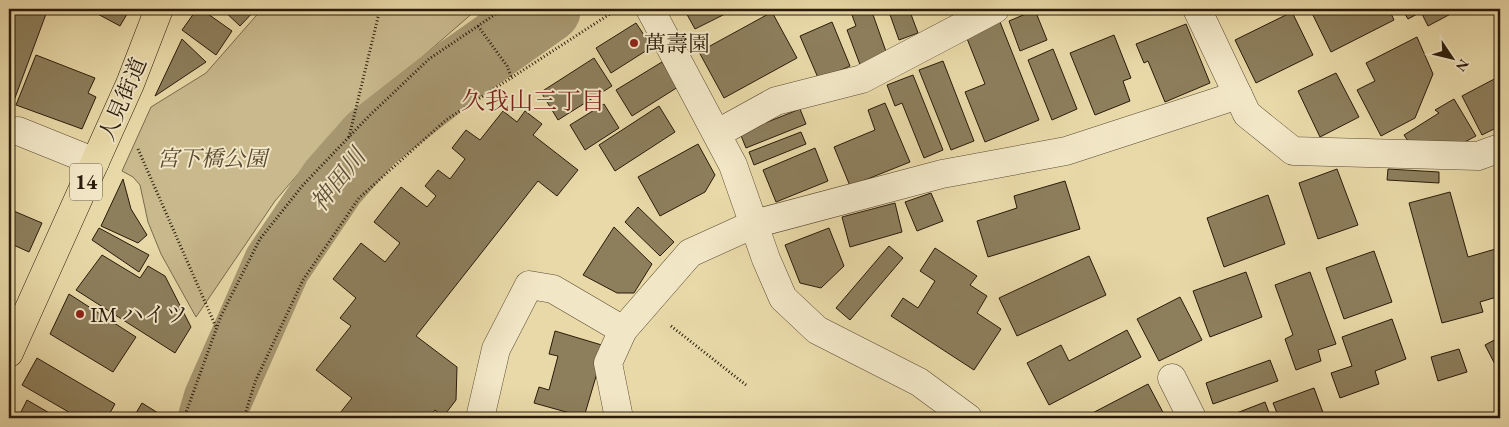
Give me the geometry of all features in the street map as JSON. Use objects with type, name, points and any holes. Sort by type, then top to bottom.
[{"type":"main road","name":"人見街道","points":[[9,353],[120,107],[159,9]]},
{"type":"street","points":[[650,9],[718,133],[733,166],[783,298],[818,330],[919,382],[968,418]]},
{"type":"street","points":[[718,133],[776,101],[862,79],[995,9]]},
{"type":"street","points":[[1197,9],[1247,114],[1293,151],[1478,156],[1500,148]]},
{"type":"street","points":[[619,418],[608,363],[622,330],[690,253],[754,224],[942,174],[1066,150],[1238,95]]},
{"type":"street","points":[[18,131],[95,162]]},
{"type":"street","points":[[480,418],[496,349],[529,285],[553,289],[622,330]]},
{"type":"street","points":[[1172,378],[1192,418]]},
{"type":"path","points":[[348,138],[380,9]]},
{"type":"path","points":[[184,418],[217,327],[260,239],[303,185],[429,59],[503,9]]},
{"type":"path","points":[[244,418],[256,382],[304,280],[359,198],[446,120],[618,9]]},
{"type":"path","points":[[478,26],[507,66],[512,79]]},
{"type":"path","points":[[120,107],[217,327]]},
{"type":"path","points":[[645,306],[746,385]]},
{"type":"green space","name":"宮下橋公園","points":[[262,9],[474,9],[475,11],[329,138],[275,201],[196,317],[161,254],[148,222],[140,185],[133,177],[122,171],[151,107],[206,73]]},
{"type":"building","points":[[9,9],[43,9],[46,14],[9,114]]},
{"type":"building","points":[[106,9],[130,9],[120,26],[94,12]]},
{"type":"building","points":[[197,9],[201,9],[232,31],[216,55],[182,30]]},
{"type":"building","points":[[222,9],[256,9],[240,26]]},
{"type":"building","points":[[684,9],[722,9],[725,14],[695,29]]},
{"type":"building","points":[[790,9],[806,9],[792,14]]},
{"type":"building","points":[[871,9],[889,60],[862,70],[847,30],[856,26],[852,15]]},
{"type":"building","points":[[888,9],[909,9],[918,33],[899,40]]},
{"type":"building","points":[[1310,9],[1338,9],[1340,11],[1345,9],[1389,9],[1394,20],[1331,52]]},
{"type":"building","points":[[1402,9],[1460,9],[1428,26],[1421,12],[1408,19]]},
{"type":"building","points":[[1035,10],[1047,40],[1020,51],[1009,21]]},
{"type":"building","points":[[772,12],[797,58],[724,98],[699,52]]},
{"type":"building","points":[[1292,12],[1313,55],[1256,83],[1235,40]]},
{"type":"building","points":[[832,22],[850,66],[819,80],[800,36]]},
{"type":"building","points":[[1000,22],[1039,120],[985,142],[965,92],[985,84],[966,36]]},
{"type":"building","points":[[636,23],[652,47],[611,73],[596,48]]},
{"type":"building","points":[[1186,24],[1210,83],[1165,102],[1148,61],[1144,63],[1136,44]]},
{"type":"building","points":[[1114,35],[1131,78],[1123,81],[1130,101],[1095,115],[1070,53]]},
{"type":"building","points":[[1417,37],[1433,74],[1415,118],[1381,136],[1357,90],[1375,81],[1366,63]]},
{"type":"building","points":[[182,39],[206,62],[155,96]]},
{"type":"building","points":[[1053,49],[1077,109],[1052,120],[1028,60]]},
{"type":"building","points":[[36,55],[95,78],[88,93],[96,97],[82,129],[16,105]]},
{"type":"building","points":[[594,58],[612,86],[558,120],[541,92]]},
{"type":"building","points":[[943,61],[974,141],[951,150],[919,70]]},
{"type":"building","points":[[662,62],[678,87],[632,116],[616,90]]},
{"type":"building","points":[[1336,73],[1359,117],[1320,137],[1298,91]]},
{"type":"building","points":[[913,75],[943,150],[924,158],[902,103],[895,106],[887,85]]},
{"type":"building","points":[[1500,76],[1500,126],[1482,135],[1462,96]]},
{"type":"building","points":[[1454,99],[1476,136],[1459,145],[1412,147],[1404,135],[1439,113],[1435,110]]},
{"type":"building","points":[[885,103],[910,162],[850,186],[834,147],[875,130],[868,110]]},
{"type":"building","points":[[604,104],[619,128],[585,150],[570,125]]},
{"type":"building","points":[[659,106],[675,132],[615,171],[599,145]]},
{"type":"building","points":[[800,109],[806,124],[746,148],[740,133]]},
{"type":"building","points":[[503,111],[517,122],[525,111],[542,124],[533,135],[578,170],[557,196],[538,181],[416,336],[457,367],[456,400],[443,417],[435,410],[428,418],[336,418],[352,398],[316,370],[351,326],[340,318],[356,298],[333,279],[361,243],[385,262],[400,243],[374,222],[401,187],[427,207],[436,196],[425,186],[438,170],[450,179],[465,159],[452,148],[466,130],[480,140]]},
{"type":"building","points":[[801,132],[806,144],[754,165],[749,152]]},
{"type":"building","points":[[698,144],[715,175],[705,192],[660,216],[638,177]]},
{"type":"building","points":[[815,148],[828,181],[776,202],[763,170]]},
{"type":"building","points":[[1337,169],[1358,225],[1318,239],[1299,183]]},
{"type":"building","points":[[1388,169],[1439,172],[1439,183],[1387,180]]},
{"type":"building","points":[[123,179],[131,209],[147,235],[138,243],[101,226]]},
{"type":"building","points":[[1065,181],[1080,229],[988,257],[977,221],[1017,208],[1014,196]]},
{"type":"building","points":[[1450,192],[1468,257],[1499,248],[1500,296],[1480,302],[1483,312],[1442,323],[1409,203]]},
{"type":"building","points":[[931,193],[943,221],[917,231],[905,202]]},
{"type":"building","points":[[1268,195],[1285,244],[1224,267],[1207,218]]},
{"type":"building","points":[[895,203],[902,232],[850,247],[842,217]]},
{"type":"building","points":[[638,207],[674,242],[660,256],[625,222]]},
{"type":"building","points":[[9,209],[42,223],[29,252],[9,243]]},
{"type":"building","points":[[614,227],[652,264],[634,293],[617,293],[583,275]]},
{"type":"building","points":[[99,228],[149,255],[139,272],[92,240]]},
{"type":"building","points":[[829,228],[844,266],[821,288],[800,283],[785,245]]},
{"type":"building","points":[[889,246],[903,258],[850,320],[836,308]]},
{"type":"building","points":[[935,248],[977,276],[970,285],[987,296],[977,313],[1001,329],[974,370],[891,316],[903,298],[918,308],[935,281],[920,271]]},
{"type":"building","points":[[1374,251],[1392,302],[1344,319],[1326,268]]},
{"type":"building","points":[[102,255],[140,278],[148,266],[165,276],[191,327],[175,353],[76,290]]},
{"type":"building","points":[[1089,256],[1106,295],[1017,336],[999,298]]},
{"type":"building","points":[[1246,272],[1262,317],[1210,337],[1193,291]]},
{"type":"building","points":[[1310,272],[1336,344],[1318,350],[1321,361],[1296,370],[1285,339],[1293,335],[1275,285]]},
{"type":"building","name":"IM ハイツ","points":[[69,294],[136,337],[113,372],[50,334]]},
{"type":"building","points":[[1180,297],[1202,340],[1159,361],[1137,319]]},
{"type":"building","points":[[1392,319],[1406,359],[1375,371],[1379,384],[1340,398],[1331,373],[1352,366],[1342,337]]},
{"type":"building","points":[[1127,330],[1141,357],[1049,405],[1027,363],[1061,345],[1069,361]]},
{"type":"building","points":[[555,331],[605,346],[584,417],[534,403],[539,387],[549,390],[558,356],[549,354]]},
{"type":"building","points":[[1500,337],[1500,374],[1485,345]]},
{"type":"building","points":[[1459,349],[1467,372],[1438,381],[1431,357]]},
{"type":"building","points":[[37,358],[115,404],[107,418],[79,418],[22,385]]},
{"type":"building","points":[[1270,360],[1278,381],[1213,404],[1206,383]]},
{"type":"building","points":[[1148,384],[1166,418],[1083,418]]},
{"type":"building","points":[[1314,388],[1325,418],[1279,418],[1273,403]]},
{"type":"building","points":[[27,400],[58,418],[18,418]]},
{"type":"building","points":[[1265,402],[1271,418],[1235,418],[1234,414]]},
{"type":"building","points":[[142,403],[166,418],[133,418]]},
{"type":"waterway","name":"神田川","points":[[212,418],[217,401],[277,265],[333,182],[371,139],[457,72],[547,9]]},
{"type":"place","name":"萬壽園","points":[[634,43]]},
{"type":"place","name":"IM ハイツ","points":[[80,314]]},
{"type":"district","name":"久我山三丁目","points":[[533,101]]}]
